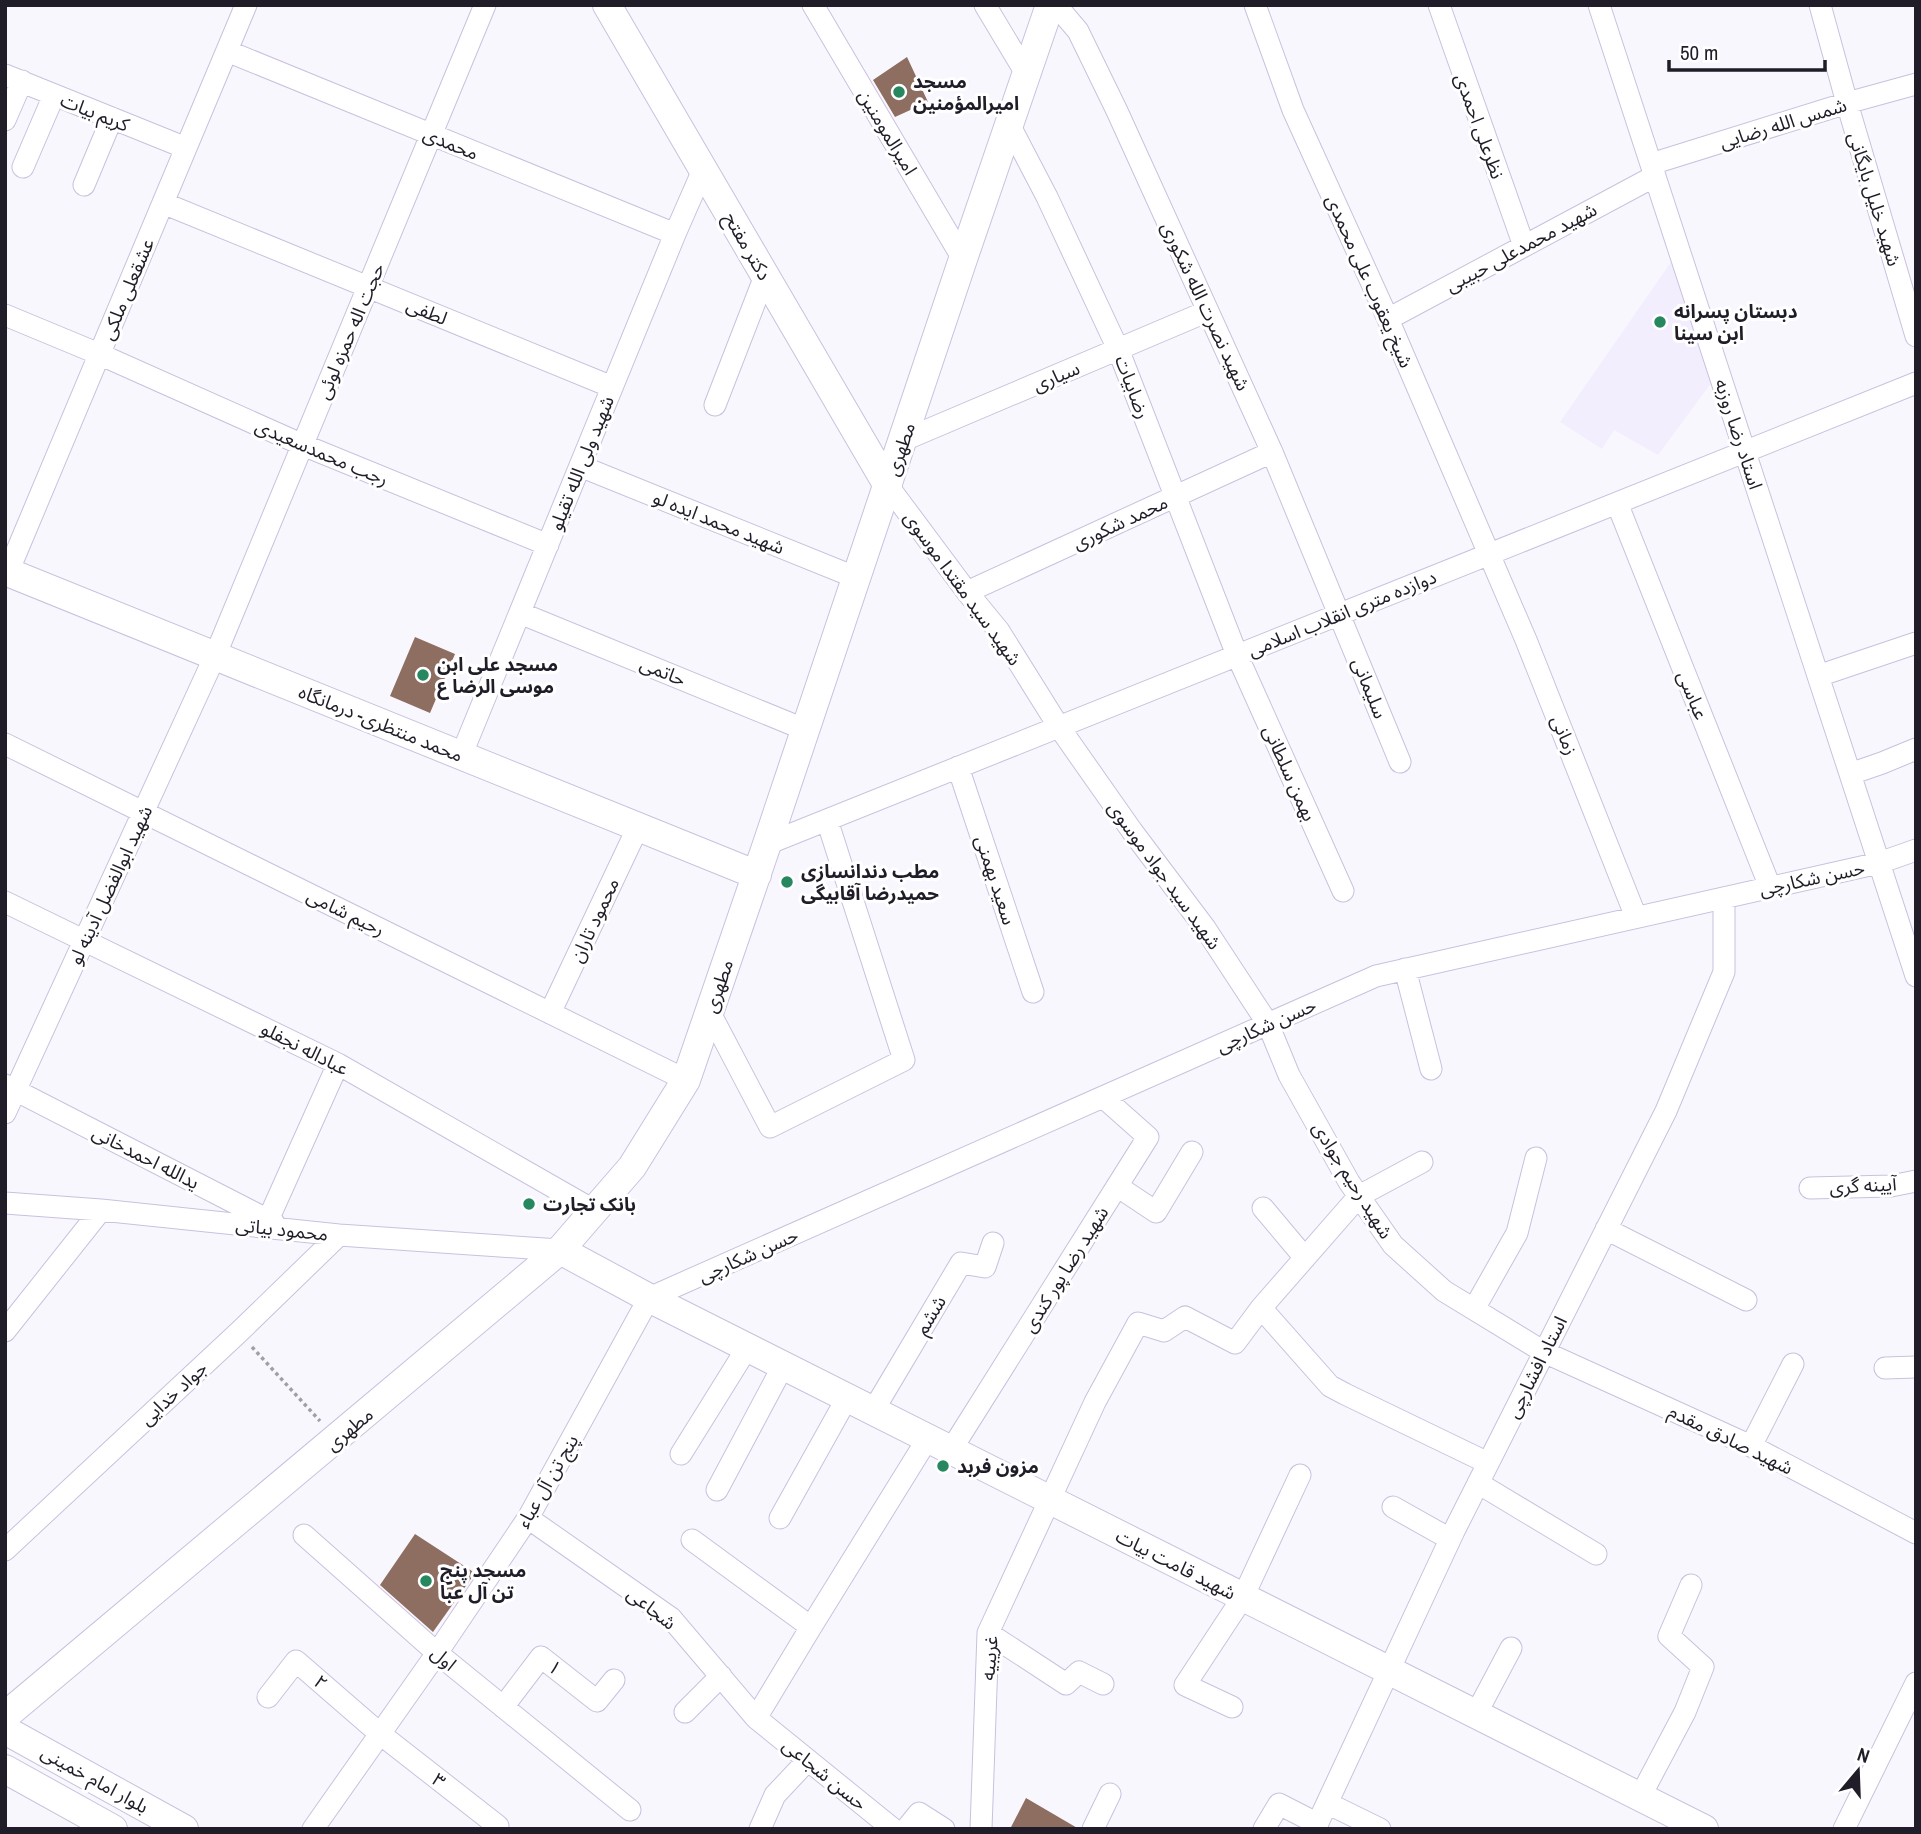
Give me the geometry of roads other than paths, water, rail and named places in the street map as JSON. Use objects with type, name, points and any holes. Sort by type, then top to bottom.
[{"type":"main road","name":"دکتر مفتح","points":[[607,5],[888,486]]},
{"type":"main road","name":"مطهری","points":[[5,1716],[560,1250],[632,1167],[686,1080],[1050,5]]},
{"type":"main road","name":"محمد منتظری- درمانگاه","points":[[6,571],[757,875]]},
{"type":"main road","name":"شهید قامت بیات","points":[[560,1250],[747,1348],[1704,1829]]},
{"type":"main road","name":"بلوار امام خمینی","points":[[5,1730],[184,1829]]},
{"type":"main road","name":"بلوار امام خمینی","points":[[5,1769],[113,1829]]},
{"type":"street","name":"عشقعلی ملکی","points":[[6,571],[246,5]]},
{"type":"street","name":"حجت اله حمزه لوئی","points":[[215,656],[485,5]]},
{"type":"street","name":"امیرالمومنین","points":[[813,5],[963,259]]},
{"type":"street","points":[[985,5],[1027,75]]},
{"type":"street","name":"شهید نصرت الله شکوری","points":[[1056,5],[1077,31],[1117,111],[1272,452],[1340,614]]},
{"type":"street","name":"شیخ یعقوب علی محمدی","points":[[1255,5],[1293,110],[1388,319],[1489,554]]},
{"type":"street","name":"نظرعلی احمدی","points":[[1438,5],[1524,246]]},
{"type":"street","name":"استاد رضا روزبه","points":[[1599,5],[1916,976]]},
{"type":"street","name":"شهید خلیل بایگانی","points":[[1826,7],[1847,103],[1916,336]]},
{"type":"street","name":"محمدی","points":[[226,51],[675,234]]},
{"type":"street","points":[[5,120],[13,78]]},
{"type":"street","name":"کریم بیات","points":[[13,78],[186,148]]},
{"type":"street","name":"شمس الله رضایی","points":[[1653,170],[1847,103],[1916,84]]},
{"type":"street","points":[[23,167],[54,94]]},
{"type":"street","points":[[84,185],[112,118]]},
{"type":"street","name":"رضابیات","points":[[1010,126],[1047,197],[1118,349],[1237,655]]},
{"type":"street","name":"شهید ولی الله تقیلو","points":[[461,756],[703,170]]},
{"type":"street","name":"شهید محمدعلی حبیبی","points":[[1388,319],[1524,246],[1653,170]]},
{"type":"street","name":"لطفی","points":[[163,203],[612,387]]},
{"type":"street","points":[[715,405],[765,276]]},
{"type":"street","name":"سیاری","points":[[904,440],[1208,312]]},
{"type":"street","name":"رجب محمدسعیدی","points":[[5,314],[303,445],[548,545]]},
{"type":"street","name":"دوازده متری انقلاب اسلامی","points":[[767,844],[1916,383]]},
{"type":"street","name":"محمد شکوری","points":[[967,593],[1272,452]]},
{"type":"street","name":"شهید محمد ایده لو","points":[[580,466],[857,578]]},
{"type":"street","name":"شهید سید مقتدا موسوی","points":[[888,486],[967,593],[999,631],[1059,727]]},
{"type":"street","name":"عباسی","points":[[1616,503],[1770,887]]},
{"type":"street","name":"زمانی","points":[[1489,554],[1578,768],[1636,917]]},
{"type":"street","name":"حاتمی","points":[[520,613],[806,730]]},
{"type":"street","name":"سلیمانی","points":[[1340,614],[1400,762]]},
{"type":"street","points":[[1818,676],[1916,643]]},
{"type":"street","name":"بهمن سلطانی","points":[[1237,655],[1343,891]]},
{"type":"street","name":"شهید ابوالفضل آدینه لو","points":[[5,1113],[11,1088],[85,940],[215,656]]},
{"type":"street","name":"شهید سید جواد موسوی","points":[[1059,727],[1205,928],[1268,1024]]},
{"type":"street","name":"رحیم شامی","points":[[5,744],[686,1080]]},
{"type":"street","points":[[1850,774],[1916,749]]},
{"type":"street","name":"سعید بهمنی","points":[[958,767],[1033,992]]},
{"type":"street","points":[[709,1011],[770,1127],[904,1060],[827,820]]},
{"type":"street","name":"محمود تاران","points":[[550,1013],[638,827]]},
{"type":"street","name":"حسن شکارچی","points":[[649,1298],[1376,976],[1879,863],[1916,850]]},
{"type":"street","name":"استاد افشارچی","points":[[1316,1826],[1450,1539],[1666,1111],[1724,971],[1724,898]]},
{"type":"street","name":"عباداله نجفلو","points":[[5,902],[338,1064],[595,1211]]},
{"type":"street","points":[[1405,969],[1431,1069]]},
{"type":"street","name":"شهید رحیم جوادی","points":[[1268,1024],[1289,1075],[1349,1182],[1393,1245],[1444,1291],[1544,1352]]},
{"type":"street","points":[[277,1225],[338,1064]]},
{"type":"street","name":"یدالله احمدخانی","points":[[11,1088],[277,1225]]},
{"type":"street","name":"شهید رضا پور کندی","points":[[757,1718],[811,1627],[1148,1138],[1104,1098]]},
{"type":"street","points":[[1117,1186],[1156,1212],[1192,1152]]},
{"type":"street","points":[[1474,1309],[1517,1233],[1536,1158]]},
{"type":"street","points":[[1422,1162],[1359,1196],[1261,1308],[1330,1386],[1488,1463]]},
{"type":"street","name":"آیینه گری","points":[[1810,1188],[1891,1186],[1916,1181]]},
{"type":"street","name":"محمود بیاتی","points":[[5,1203],[277,1225],[339,1235],[560,1250]]},
{"type":"street","points":[[1263,1208],[1305,1258]]},
{"type":"street","points":[[5,1331],[102,1210]]},
{"type":"street","points":[[1606,1229],[1746,1300]]},
{"type":"street","name":"جواد خدایی","points":[[5,1550],[339,1235]]},
{"type":"street","name":"ششم","points":[[873,1411],[961,1263],[985,1267],[993,1243]]},
{"type":"street","name":"پنج تن آل عباء","points":[[313,1829],[528,1518],[649,1298]]},
{"type":"street","name":"غریبیه","points":[[981,1829],[988,1633],[1095,1402],[1138,1323],[1164,1331],[1185,1317],[1234,1343],[1261,1308]]},
{"type":"street","points":[[681,1454],[747,1348]]},
{"type":"street","name":"شهید صادق مقدم","points":[[1544,1352],[1751,1446],[1916,1533]]},
{"type":"street","points":[[1751,1446],[1793,1364]]},
{"type":"street","points":[[717,1490],[783,1366]]},
{"type":"street","points":[[1885,1368],[1916,1367]]},
{"type":"street","points":[[780,1518],[847,1398]]},
{"type":"street","points":[[1232,1707],[1185,1685],[1243,1597],[1300,1475]]},
{"type":"street","points":[[1478,1483],[1596,1554]]},
{"type":"street","points":[[1393,1507],[1450,1539]]},
{"type":"street","name":"شجاعی","points":[[528,1518],[671,1618],[757,1718]]},
{"type":"street","name":"اول","points":[[304,1535],[437,1653],[630,1810]]},
{"type":"street","points":[[692,1540],[811,1627]]},
{"type":"street","points":[[1640,1797],[1685,1712],[1703,1667],[1669,1636],[1691,1585]]},
{"type":"street","points":[[988,1633],[1066,1684],[1079,1672],[1104,1684]]},
{"type":"street","points":[[1476,1714],[1511,1648]]},
{"type":"street","name":"۱","points":[[503,1707],[541,1657],[597,1701],[614,1680]]},
{"type":"street","name":"۲","points":[[268,1697],[296,1661],[379,1733]]},
{"type":"street","points":[[685,1712],[721,1676]]},
{"type":"street","points":[[1844,1829],[1916,1683]]},
{"type":"street","name":"حسن شجاعی","points":[[757,1718],[893,1829]]},
{"type":"street","name":"۳","points":[[379,1733],[498,1826]]},
{"type":"street","points":[[760,1829],[775,1795],[808,1760]]},
{"type":"street","points":[[1093,1829],[1110,1794]]},
{"type":"street","points":[[1327,1803],[1380,1829]]},
{"type":"street","points":[[1264,1829],[1279,1804],[1316,1826]]},
{"type":"street","points":[[906,1829],[919,1813],[944,1829]]},
{"type":"place","name":"مسجد امیرالمؤمنین","points":[[899,92]]},
{"type":"place","name":"دبستان پسرانه ابن سینا","points":[[1660,322]]},
{"type":"place","name":"مسجد علی ابن موسی الرضا ع","points":[[423,675]]},
{"type":"place","name":"مطب دندانسازی حمیدرضا آقابیگی","points":[[787,882]]},
{"type":"place","name":"بانک تجارت","points":[[529,1204]]},
{"type":"place","name":"مزون فربد","points":[[943,1466]]},
{"type":"place","name":"مسجد پنج تن آل عبا","points":[[426,1581]]}]
